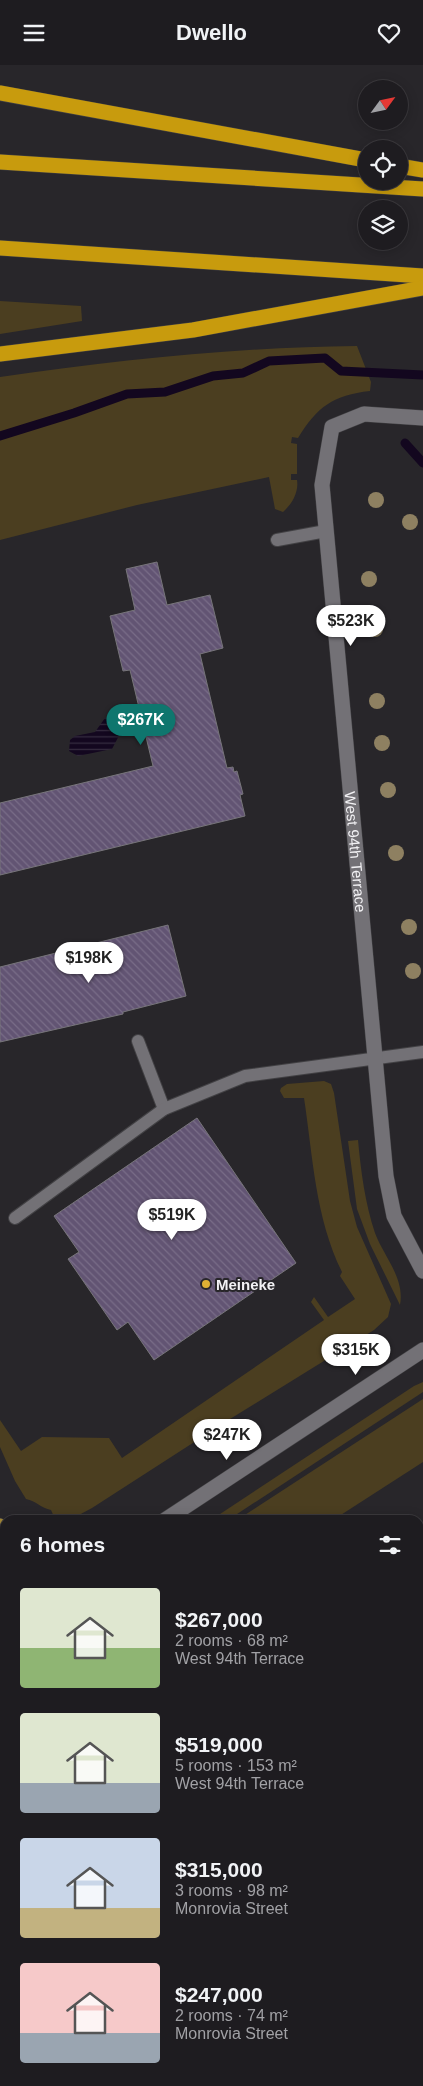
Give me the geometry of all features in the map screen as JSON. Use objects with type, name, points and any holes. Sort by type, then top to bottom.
[{"type":"highway","points":[[0,93],[358,159]]},
{"type":"highway","points":[[0,162],[423,189]]},
{"type":"highway","points":[[408,168],[423,170]]},
{"type":"highway","points":[[0,248],[423,277]]},
{"type":"highway","points":[[0,354],[193,330],[423,288]]},
{"type":"street","name":"West 94th Terrace","points":[[423,418],[364,414],[332,427],[322,485],[386,1176],[394,1216],[423,1271]]},
{"type":"street","points":[[173,1515],[423,1350]]},
{"type":"lane","points":[[278,540],[326,531]]},
{"type":"lane","points":[[138,1041],[164,1109]]},
{"type":"lane","points":[[15,1218],[164,1109],[245,1076],[423,1052]]},
{"type":"shaded area","points":[[0,301],[81,306],[82,321],[0,334]]},
{"type":"shaded area","points":[[357,346],[371,382],[370,391],[336,399],[327,404],[312,418],[298,438],[292,437],[291,443],[297,444],[297,474],[291,474],[291,480],[297,480],[297,489],[292,502],[283,512],[275,509],[269,477],[137,505],[0,540],[0,377],[178,355]]},
{"type":"shaded area","points":[[105,718],[123,728],[112,749],[78,756],[69,751],[70,740],[75,736],[95,732]]},
{"type":"shaded area","points":[[324,1081],[331,1084],[334,1093],[350,1201],[357,1227],[391,1304],[388,1317],[374,1330],[230,1419],[92,1508],[79,1515],[53,1515],[51,1510],[26,1499],[15,1481],[0,1447],[0,1420],[21,1451],[42,1437],[109,1438],[122,1458],[324,1320],[311,1302],[314,1297],[328,1317],[355,1299],[340,1276],[342,1272],[333,1251],[320,1208],[304,1098],[284,1098],[280,1091],[287,1084]]},
{"type":"shaded area","points":[[358,1140],[366,1199],[375,1233],[397,1277],[401,1295],[400,1305],[370,1244],[357,1209],[348,1141]]},
{"type":"shaded area","points":[[423,1382],[423,1392],[236,1515],[219,1515],[414,1386]]},
{"type":"shaded area","points":[[423,1399],[423,1462],[341,1515],[245,1515]]},
{"type":"building","points":[[157,562],[167,605],[210,595],[223,648],[200,654],[227,768],[233,767],[234,772],[237,771],[243,794],[240,795],[245,816],[0,875],[0,803],[153,766],[130,670],[123,671],[110,616],[135,610],[126,569]]},
{"type":"building","points":[[168,925],[186,996],[123,1012],[123,1014],[0,1042],[0,967]]},
{"type":"building","points":[[197,1118],[296,1263],[154,1360],[128,1322],[117,1330],[68,1259],[79,1252],[54,1216]]},
{"type":"waterway","points":[[0,436],[127,394],[165,392],[213,376],[243,373],[269,361],[325,358],[341,371],[423,375]]},
{"type":"waterway","points":[[405,443],[423,463]]},
{"type":"place","name":"Meineke","points":[[206,1284]]}]
